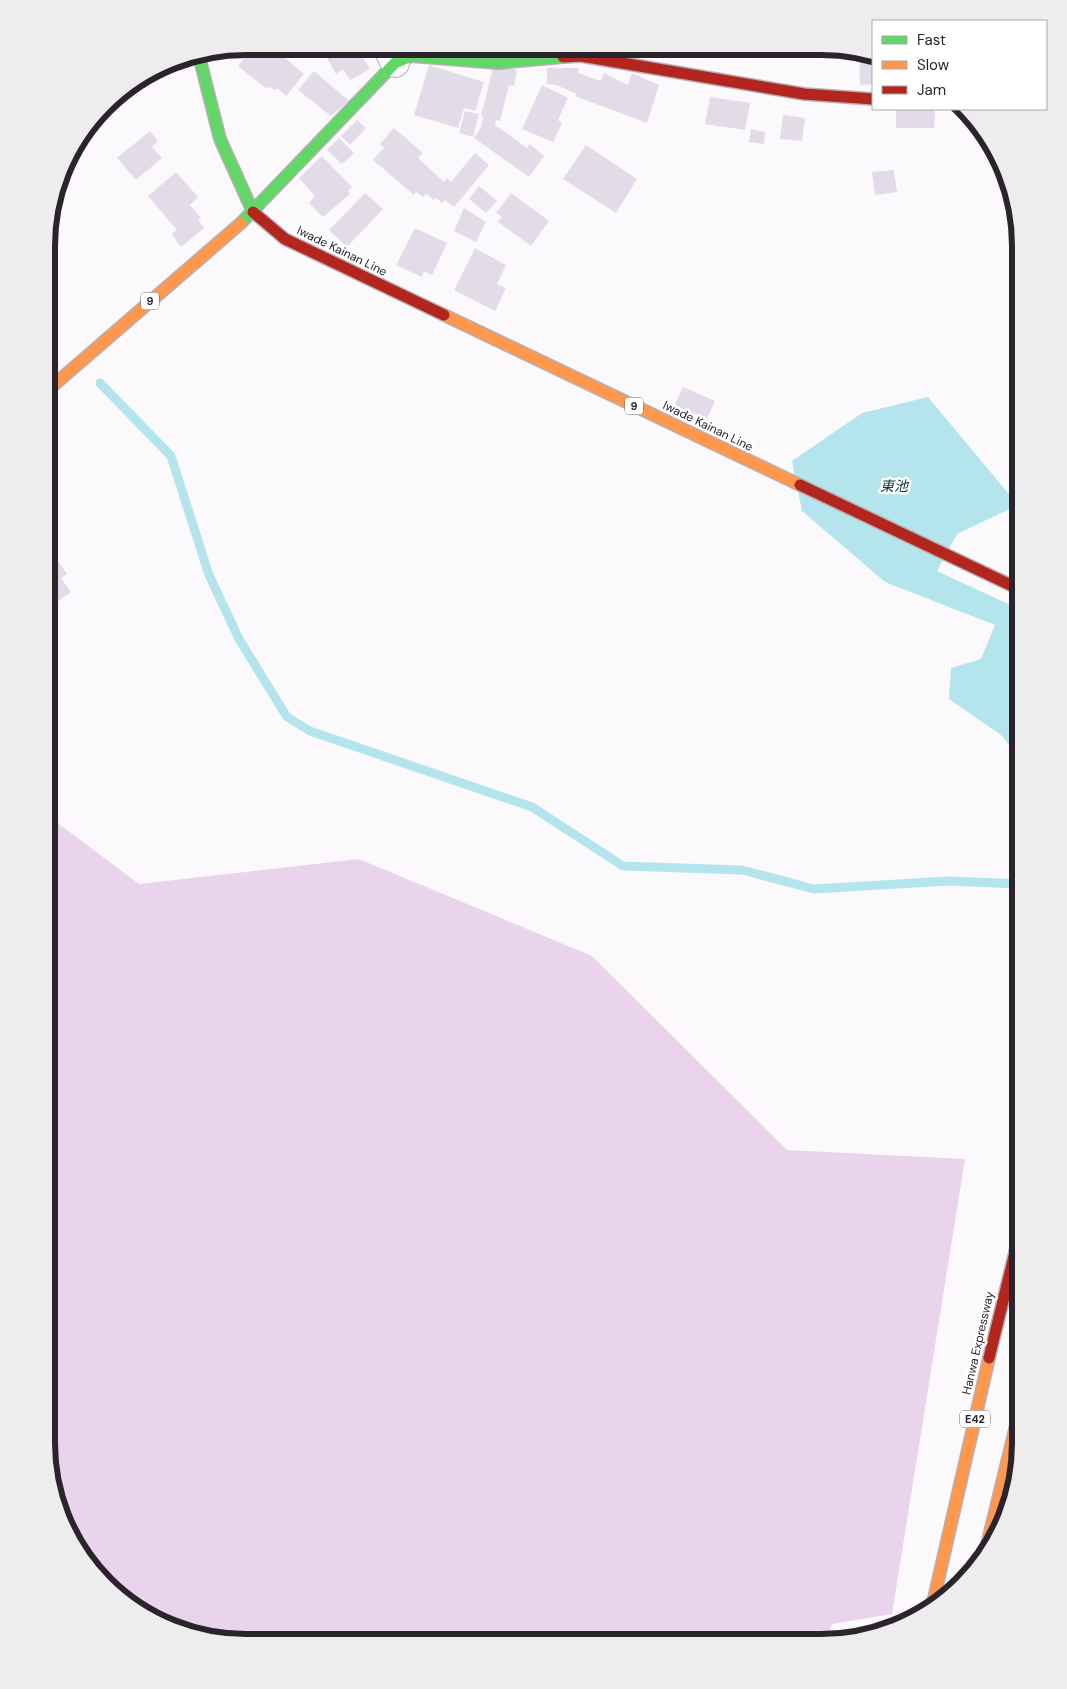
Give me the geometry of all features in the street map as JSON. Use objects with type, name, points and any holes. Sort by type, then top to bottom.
[{"type":"main road","name":"9","points":[[55,384],[253,212],[314,146],[391,55],[498,63],[581,56],[804,94],[872,99]]},
{"type":"main road","points":[[200,61],[220,139],[253,212]]},
{"type":"main road","name":"Iwade Kainan Line","points":[[253,212],[285,239],[1012,586]]},
{"type":"main road","name":"Hanwa Expressway","points":[[935,1596],[1012,1261]]},
{"type":"main road","points":[[991,1529],[1012,1442]]},
{"type":"shaded area","points":[[55,821],[139,884],[359,859],[592,956],[787,1150],[965,1159],[892,1614],[832,1624],[829,1634],[234,1634],[185,1624],[162,1614],[140,1602],[120,1587],[102,1569],[87,1549],[65,1504],[55,1455]]},
{"type":"water","name":"東池","points":[[928,397],[1012,498],[1012,508],[957,534],[937,571],[1012,606],[1012,748],[1001,735],[949,699],[951,668],[981,659],[995,625],[885,582],[802,511],[792,461],[862,413]]},
{"type":"building","points":[[247,55],[282,55],[304,74],[286,96],[277,88],[275,90],[270,87],[267,89],[238,66]]},
{"type":"building","points":[[325,55],[361,55],[370,69],[350,80],[343,69],[336,74]]},
{"type":"building","points":[[859,59],[872,62],[872,84],[860,85]]},
{"type":"building","points":[[494,64],[517,70],[514,86],[509,85],[500,121],[496,120],[495,125],[527,148],[530,144],[544,156],[529,177],[474,138],[481,128],[483,117],[481,116]]},
{"type":"building","points":[[429,65],[484,82],[475,111],[464,108],[458,128],[414,115]]},
{"type":"building","points":[[547,68],[579,68],[578,73],[601,81],[604,73],[628,85],[632,73],[659,85],[647,123],[575,96],[577,94],[556,85],[547,84]]},
{"type":"building","points":[[314,71],[349,101],[331,116],[298,90]]},
{"type":"building","points":[[542,85],[568,98],[558,120],[562,123],[553,142],[522,129]]},
{"type":"building","points":[[710,97],[750,103],[745,130],[705,124]]},
{"type":"building","points":[[896,110],[935,110],[934,128],[896,128]]},
{"type":"building","points":[[465,111],[479,114],[473,137],[459,133]]},
{"type":"building","points":[[783,115],[805,118],[802,141],[780,139]]},
{"type":"building","points":[[357,120],[366,128],[350,145],[341,136]]},
{"type":"building","points":[[394,128],[423,153],[418,158],[444,182],[447,178],[451,182],[475,153],[489,165],[454,207],[445,200],[442,203],[426,194],[423,197],[416,192],[414,195],[373,160],[384,148],[380,144]]},
{"type":"building","points":[[751,129],[765,132],[764,144],[749,142]]},
{"type":"building","points":[[150,131],[158,141],[152,147],[162,158],[136,180],[117,158]]},
{"type":"building","points":[[339,138],[354,153],[342,164],[327,150]]},
{"type":"building","points":[[586,145],[637,179],[616,213],[563,179]]},
{"type":"building","points":[[322,156],[352,187],[348,191],[350,194],[323,217],[309,203],[315,196],[299,178]]},
{"type":"building","points":[[894,170],[897,192],[875,195],[872,172]]},
{"type":"building","points":[[176,172],[198,197],[190,205],[201,218],[198,220],[204,228],[181,247],[172,234],[177,230],[148,196]]},
{"type":"building","points":[[479,186],[497,201],[486,213],[469,199]]},
{"type":"building","points":[[365,193],[383,209],[347,247],[329,230]]},
{"type":"building","points":[[511,193],[549,221],[531,246],[498,222],[502,217],[496,213]]},
{"type":"building","points":[[464,208],[486,222],[476,242],[454,231]]},
{"type":"building","points":[[415,228],[447,243],[432,275],[424,271],[422,277],[396,265]]},
{"type":"building","points":[[475,248],[506,265],[497,284],[506,288],[495,311],[454,290]]},
{"type":"building","points":[[683,387],[715,401],[707,419],[675,405]]},
{"type":"building","points":[[55,557],[67,574],[61,578],[71,592],[55,603]]},
{"type":"waterway","points":[[100,383],[171,456],[209,575],[239,639],[287,717],[310,731],[532,807],[623,866],[742,870],[814,889],[948,881],[1012,884]]},
{"type":"traffic: fast","points":[[241,223],[395,63],[411,56],[498,63],[563,57]]},
{"type":"traffic: fast","points":[[200,61],[220,139],[253,212]]},
{"type":"traffic: slow","points":[[55,384],[241,223]]},
{"type":"traffic: slow","points":[[444,315],[800,485]]},
{"type":"traffic: slow","points":[[935,1596],[989,1358]]},
{"type":"traffic: slow","points":[[991,1529],[1012,1442]]},
{"type":"traffic: jam","points":[[563,57],[581,56],[804,94],[872,99]]},
{"type":"traffic: jam","points":[[253,212],[285,239],[444,315]]},
{"type":"traffic: jam","points":[[800,485],[1012,586]]},
{"type":"traffic: jam","points":[[989,1358],[1012,1265]]}]
